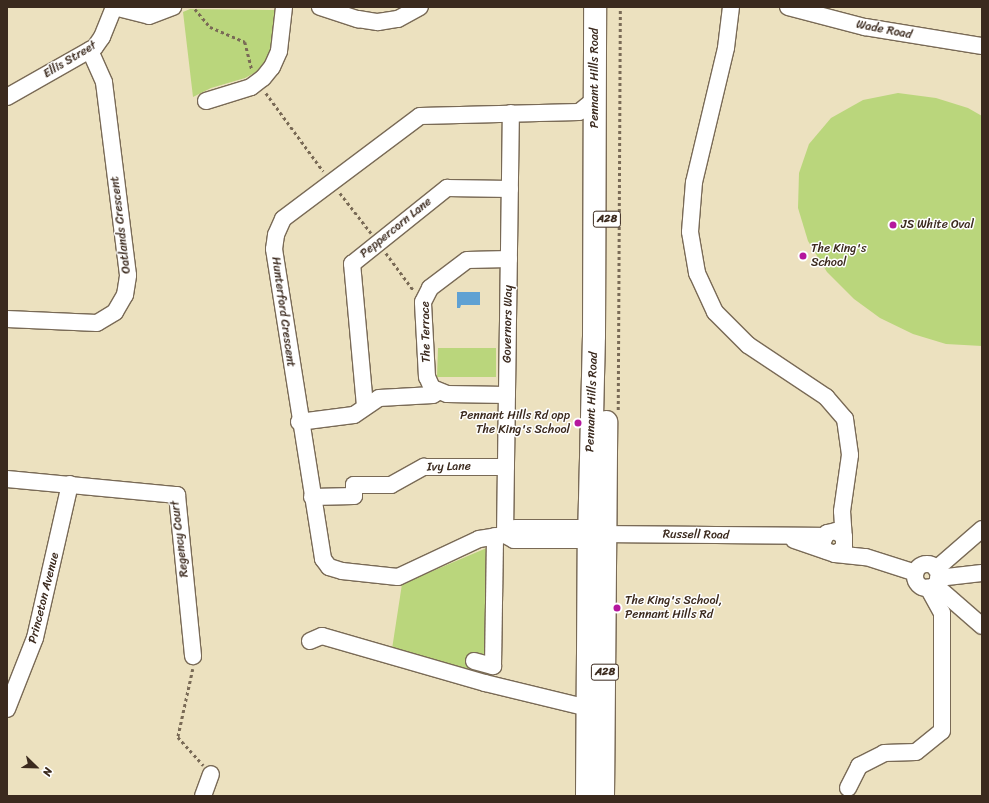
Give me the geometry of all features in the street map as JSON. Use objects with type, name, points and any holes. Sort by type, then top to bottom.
[{"type":"highway","name":"Pennant Hills Road","points":[[595,7],[587,106],[594,336],[594,534],[603,796]]},
{"type":"highway","name":"Pennant Hills Road","points":[[587,796],[588,708],[594,534],[607,7]]},
{"type":"street","points":[[114,7],[149,16],[173,7]]},
{"type":"street","name":"Ellis Street","points":[[7,96],[90,50],[100,41],[114,7]]},
{"type":"street","points":[[206,101],[258,83],[272,67],[279,51],[284,7]]},
{"type":"street","points":[[320,7],[358,19],[378,22],[398,19],[420,7]]},
{"type":"street","name":"Wade Road","points":[[788,7],[865,27],[982,46]]},
{"type":"street","points":[[733,10],[694,182],[690,232],[697,273],[715,312],[748,345],[826,397],[845,419],[850,455],[842,511],[834,542]]},
{"type":"street","name":"Oatlands Crescent","points":[[7,319],[97,323],[115,312],[126,295],[128,275],[104,82],[90,50]]},
{"type":"street","name":"Hunterford Crescent","points":[[587,106],[511,113],[420,116],[283,219],[276,234],[274,249],[312,496],[323,559],[329,567],[342,571],[398,577],[479,539],[500,535],[514,540],[594,534]]},
{"type":"street","name":"Governors Way","points":[[474,662],[493,666],[500,535],[506,467],[511,113]]},
{"type":"street","name":"Peppercorn Lane","points":[[365,406],[352,264],[448,188],[510,189]]},
{"type":"street","name":"The Terrace","points":[[438,392],[432,388],[427,377],[422,302],[427,292],[467,260],[509,259]]},
{"type":"street","points":[[300,422],[354,415],[365,406],[379,398],[433,395],[438,392],[455,395],[507,395]]},
{"type":"street","name":"Ivy Lane","points":[[312,496],[354,496],[354,485],[391,485],[424,467],[506,467]]},
{"type":"street","name":"Regency Court","points":[[7,479],[70,484],[177,496],[193,656]]},
{"type":"street","name":"Princeton Avenue","points":[[7,709],[36,638],[70,484]]},
{"type":"street","points":[[934,580],[982,529]]},
{"type":"street","name":"Russell Road","points":[[594,534],[786,536],[834,542],[866,557],[916,573],[924,565],[934,580]]},
{"type":"street","points":[[934,580],[982,573]]},
{"type":"street","points":[[934,580],[982,626]]},
{"type":"street","points":[[848,788],[859,766],[884,753],[916,752],[942,731],[942,613],[934,580]]},
{"type":"street","points":[[310,641],[322,636],[485,683],[588,708]]},
{"type":"street","points":[[203,796],[211,774]]},
{"type":"path","name":"Pennant Hills Road","points":[[618,412],[620,7]]},
{"type":"path","points":[[195,8],[210,27],[245,42],[252,73],[258,83]]},
{"type":"path","points":[[193,656],[194,673],[178,737],[211,774]]},
{"type":"green space","points":[[190,9],[275,10],[273,53],[263,68],[245,78],[211,88],[193,97],[183,12]]},
{"type":"green space","name":"JS White Oval","points":[[898,93],[936,98],[968,108],[982,116],[982,346],[946,344],[913,334],[880,318],[854,299],[827,272],[808,241],[798,208],[799,173],[809,144],[831,118],[863,100]]},
{"type":"green space","points":[[438,348],[496,348],[496,377],[437,377]]},
{"type":"green space","points":[[489,547],[490,676],[392,649],[402,584]]},
{"type":"water","points":[[457,292],[480,292],[480,305],[461,305],[460,308],[457,308]]},
{"type":"place","name":"JS White Oval","points":[[893,225]]},
{"type":"place","name":"The King's School","points":[[803,256]]},
{"type":"place","name":"Pennant Hills Rd opp The King's School","points":[[578,423]]},
{"type":"place","name":"The King's School, Pennant Hills Rd","points":[[617,608]]}]
